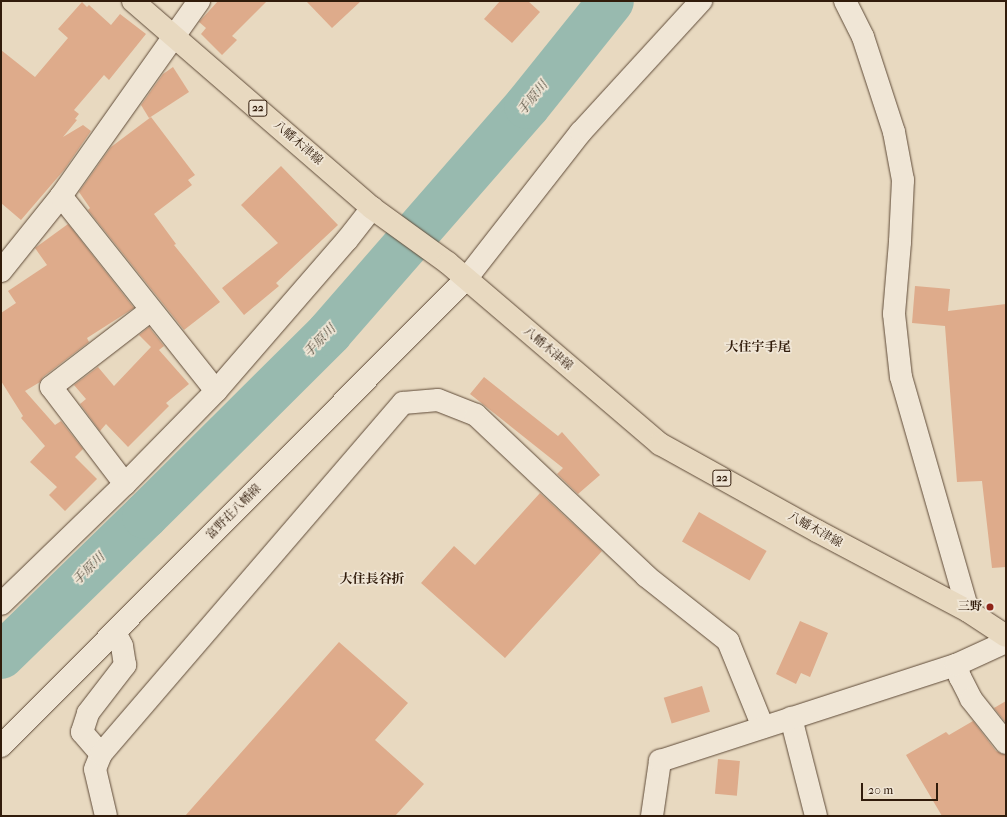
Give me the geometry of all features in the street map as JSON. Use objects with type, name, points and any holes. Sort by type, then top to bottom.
[{"type":"main road","name":"八幡木津線","points":[[133,1],[378,211],[448,263],[660,444],[816,532],[968,611],[1006,636]]},
{"type":"street","points":[[1,271],[61,196],[199,1]]},
{"type":"street","name":"富野荘八幡線","points":[[1,746],[466,279],[581,132],[701,1]]},
{"type":"street","points":[[845,1],[863,37],[894,132],[903,180],[894,314],[901,377],[968,611]]},
{"type":"street","points":[[61,196],[216,391]]},
{"type":"street","points":[[1,604],[125,484],[216,391],[347,240],[378,211]]},
{"type":"street","points":[[125,484],[51,387],[151,310]]},
{"type":"street","points":[[106,816],[95,769],[101,754],[403,403],[438,400],[476,415],[646,576],[728,641],[763,727]]},
{"type":"street","points":[[101,754],[82,732],[88,713],[124,665],[122,646],[115,632]]},
{"type":"street","points":[[652,816],[660,760],[956,665],[1006,642]]},
{"type":"street","points":[[956,665],[971,699],[1006,743]]},
{"type":"street","points":[[791,718],[816,816]]},
{"type":"building","points":[[218,1],[267,1],[232,36],[237,40],[222,55],[201,34],[206,28],[199,22]]},
{"type":"building","points":[[306,1],[361,1],[332,28]]},
{"type":"building","points":[[500,1],[528,1],[540,12],[512,43],[484,19]]},
{"type":"building","points":[[82,2],[87,7],[89,5],[111,25],[120,14],[146,34],[109,80],[104,75],[74,110],[79,114],[75,119],[77,120],[63,137],[83,125],[91,131],[64,170],[21,220],[1,203],[1,50],[35,77],[68,38],[58,29]]},
{"type":"building","points":[[173,67],[189,92],[149,118],[141,105],[163,74]]},
{"type":"building","points":[[151,117],[195,175],[188,180],[192,185],[154,214],[176,244],[174,245],[220,302],[184,330],[88,210],[90,208],[79,192],[111,147]]},
{"type":"building","points":[[281,166],[338,225],[276,283],[279,286],[244,315],[222,288],[278,243],[241,205]]},
{"type":"building","points":[[68,224],[134,308],[87,338],[89,342],[43,377],[40,382],[25,391],[55,425],[61,421],[83,449],[75,457],[97,479],[65,511],[49,495],[57,487],[30,462],[45,446],[21,418],[23,416],[1,381],[1,313],[16,303],[8,291],[47,265],[35,248]]},
{"type":"building","points":[[915,286],[950,289],[948,311],[1006,304],[1006,567],[992,568],[982,481],[957,482],[945,326],[912,323]]},
{"type":"building","points":[[149,327],[164,346],[159,350],[189,384],[166,403],[169,406],[128,447],[106,424],[100,431],[80,404],[86,399],[74,385],[98,367],[114,386],[151,347],[139,335]]},
{"type":"building","points":[[484,377],[558,436],[562,432],[600,475],[578,494],[557,474],[563,468],[470,394]]},
{"type":"building","points":[[540,493],[602,551],[505,658],[421,583],[454,546],[475,565]]},
{"type":"building","points":[[699,512],[767,551],[750,580],[682,541]]},
{"type":"building","points":[[800,621],[828,633],[810,677],[801,673],[796,684],[776,674]]},
{"type":"building","points":[[339,642],[408,703],[375,740],[424,784],[395,816],[185,816]]},
{"type":"building","points":[[702,686],[710,712],[672,724],[664,698]]},
{"type":"building","points":[[1006,701],[1006,723],[994,708]]},
{"type":"building","points":[[973,721],[996,751],[1006,755],[1006,816],[942,816],[906,755],[946,732],[949,735]]},
{"type":"building","points":[[718,759],[740,761],[737,796],[715,794]]},
{"type":"waterway","name":"手原川","points":[[1,656],[145,516],[329,333],[527,106],[611,1]]},
{"type":"place","name":"三野","points":[[990,607]]},
{"type":"district","name":"大住宇手尾","points":[[758,347]]},
{"type":"district","name":"大住長谷折","points":[[372,579]]}]
